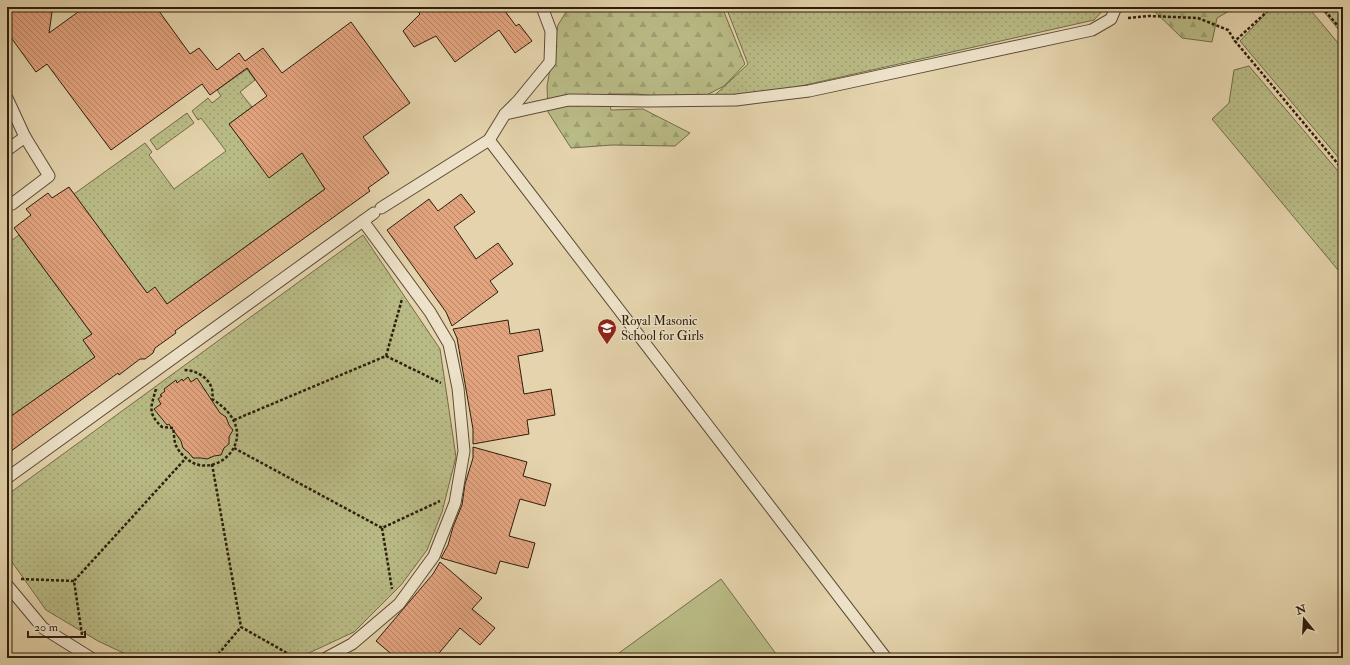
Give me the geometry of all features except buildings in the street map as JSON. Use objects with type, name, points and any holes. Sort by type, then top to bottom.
[{"type":"lane","points":[[7,478],[377,211],[488,140],[505,114],[518,101],[550,62],[551,31],[542,7]]},
{"type":"lane","points":[[505,114],[569,100],[736,100],[809,91],[1092,30],[1111,19],[1116,7]]},
{"type":"lane","points":[[7,98],[25,137],[49,176],[12,204],[7,199]]},
{"type":"lane","points":[[7,150],[25,137]]},
{"type":"lane","points":[[488,140],[886,658]]},
{"type":"lane","points":[[326,658],[352,644],[395,606],[434,556],[455,503],[464,451],[459,391],[449,344],[430,312],[363,222]]},
{"type":"lane","points":[[11,582],[43,628],[88,656]]},
{"type":"path","points":[[1235,41],[1272,7]]},
{"type":"path","points":[[1322,7],[1343,32]]},
{"type":"path","points":[[1111,19],[1149,16],[1198,18],[1228,30],[1235,41],[1343,170]]},
{"type":"path","points":[[386,356],[407,281]]},
{"type":"path","points":[[234,420],[386,356],[459,391]]},
{"type":"path","points":[[156,388],[151,405],[153,417],[162,427],[173,428],[176,444],[186,458],[198,464],[212,464],[219,462],[228,456],[234,448],[237,438],[237,427],[234,420],[226,410],[212,399],[212,390],[206,378],[193,371],[179,371]]},
{"type":"path","points":[[234,448],[382,528]]},
{"type":"path","points":[[11,582],[74,581],[186,458]]},
{"type":"path","points":[[212,464],[241,627]]},
{"type":"path","points":[[382,528],[457,493]]},
{"type":"path","points":[[382,528],[395,606]]},
{"type":"path","points":[[74,581],[88,656]]},
{"type":"path","points":[[215,658],[241,627]]},
{"type":"path","points":[[241,627],[296,658]]},
{"type":"green space","points":[[569,7],[722,7],[745,64],[724,86],[697,100],[636,94],[608,94],[611,110],[643,109],[690,133],[675,146],[612,145],[571,148],[548,112],[547,86],[558,25]]},
{"type":"green space","points":[[726,7],[1106,7],[1094,20],[792,88],[747,94],[715,95],[748,64]]},
{"type":"green space","points":[[1150,7],[1236,7],[1217,18],[1212,42],[1182,38]]},
{"type":"green space","points":[[1272,7],[1308,7],[1343,49],[1343,163],[1240,41]]},
{"type":"green space","points":[[1320,7],[1343,7],[1343,35]]},
{"type":"green space","points":[[1249,66],[1343,177],[1343,276],[1212,119],[1229,103],[1234,70]]},
{"type":"green space","points":[[247,69],[255,80],[240,92],[252,107],[229,124],[269,177],[321,139],[333,183],[167,304],[147,293],[74,194],[145,143],[152,152],[149,155],[174,189],[226,151],[201,118],[198,120],[192,111],[208,98],[212,103],[221,96],[217,90]]},
{"type":"green space","points":[[187,113],[194,123],[157,150],[150,140]]},
{"type":"green space","points":[[19,235],[92,334],[83,340],[95,357],[7,419],[7,244]]},
{"type":"green space","points":[[363,235],[440,349],[456,457],[442,512],[427,550],[401,585],[354,632],[298,658],[134,658],[98,641],[46,610],[7,555],[7,495]]},
{"type":"green space","points":[[721,579],[779,658],[612,658]]},
{"type":"place","name":"Royal Masonic School for Girls","points":[[607,345]]}]
